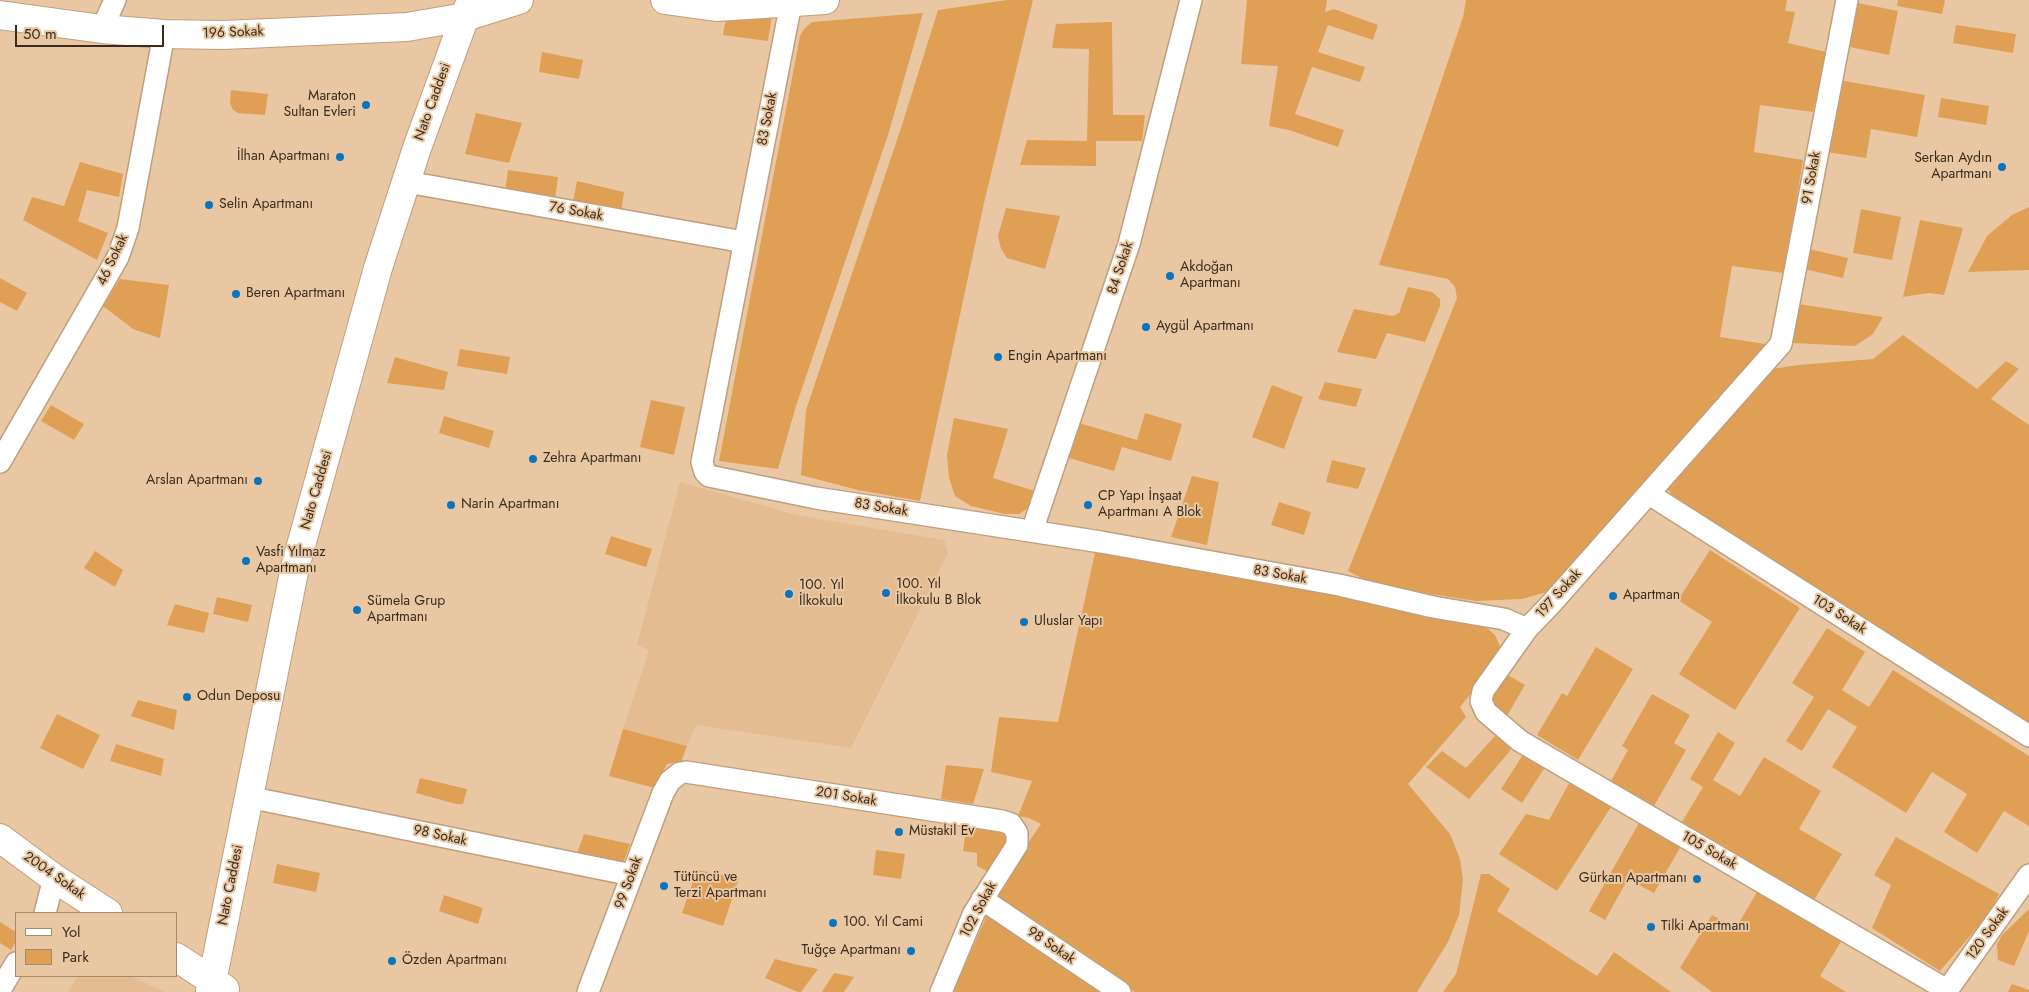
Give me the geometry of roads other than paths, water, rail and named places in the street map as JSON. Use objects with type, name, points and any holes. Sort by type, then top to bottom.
[{"type":"main road","name":"196 Sokak","points":[[0,16],[102,29],[164,34],[223,35],[310,30],[377,30],[407,27],[468,8],[519,0]]},
{"type":"main road","points":[[665,0],[716,6],[825,0]]},
{"type":"main road","name":"Nato Caddesi","points":[[217,988],[248,797],[295,567],[378,268],[407,182],[416,148],[468,8]]},
{"type":"main road","name":"2004 Sokak","points":[[0,838],[54,878],[106,912]]},
{"type":"main road","points":[[178,959],[217,988]]},
{"type":"street","points":[[102,29],[115,0]]},
{"type":"street","name":"84 Sokak","points":[[1032,531],[1129,244],[1191,0]]},
{"type":"street","name":"91 Sokak","points":[[1649,494],[1781,344],[1786,327],[1847,0]]},
{"type":"street","name":"83 Sokak","points":[[791,3],[702,462],[705,472],[709,476],[816,498],[1032,531],[1339,585],[1432,607],[1504,619],[1527,629]]},
{"type":"street","name":"46 Sokak","points":[[0,462],[118,256],[128,228],[164,34]]},
{"type":"street","name":"76 Sokak","points":[[407,182],[744,242]]},
{"type":"street","name":"197 Sokak","points":[[1481,701],[1483,691],[1527,629],[1649,494]]},
{"type":"street","name":"103 Sokak","points":[[1649,494],[2029,736]]},
{"type":"street","name":"105 Sokak","points":[[1481,701],[1486,712],[1520,740],[1947,991]]},
{"type":"street","name":"201 Sokak","points":[[675,776],[692,773],[997,820],[1011,824],[1016,830]]},
{"type":"street","name":"99 Sokak","points":[[588,992],[663,793],[675,776]]},
{"type":"street","name":"98 Sokak","points":[[248,797],[632,875]]},
{"type":"street","name":"102 Sokak","points":[[941,992],[974,913],[1017,845],[1018,836],[1016,830]]},
{"type":"street","name":"120 Sokak","points":[[1947,991],[2029,875]]},
{"type":"street","points":[[45,912],[54,878]]},
{"type":"street","name":"98 Sokak","points":[[982,899],[1120,992]]},
{"type":"street","points":[[0,990],[15,965]]},
{"type":"place","name":"Maraton Sultan Evleri","points":[[366,105]]},
{"type":"place","name":"İlhan Apartmanı","points":[[340,157]]},
{"type":"place","name":"Serkan Aydın Apartmanı","points":[[2002,167]]},
{"type":"place","name":"Selin Apartmanı","points":[[209,205]]},
{"type":"place","name":"Akdoğan Apartmanı","points":[[1170,276]]},
{"type":"place","name":"Beren Apartmanı","points":[[236,294]]},
{"type":"place","name":"Aygül Apartmanı","points":[[1146,327]]},
{"type":"place","name":"Engin Apartmanı","points":[[998,357]]},
{"type":"place","name":"Zehra Apartmanı","points":[[533,459]]},
{"type":"place","name":"Arslan Apartmanı","points":[[258,481]]},
{"type":"place","name":"Narin Apartmanı","points":[[451,505]]},
{"type":"place","name":"CP Yapı İnşaat Apartmanı A Blok","points":[[1088,505]]},
{"type":"place","name":"Vasfi Yılmaz Apartmanı","points":[[246,561]]},
{"type":"place","name":"100. Yıl İlkokulu B Blok","points":[[886,593]]},
{"type":"place","name":"100. Yıl İlkokulu","points":[[789,594]]},
{"type":"place","name":"Apartman","points":[[1613,596]]},
{"type":"place","name":"Sümela Grup Apartmanı","points":[[357,610]]},
{"type":"place","name":"Uluslar Yapı","points":[[1024,622]]},
{"type":"place","name":"Odun Deposu","points":[[187,697]]},
{"type":"place","name":"Müstakil Ev","points":[[899,832]]},
{"type":"place","name":"Gürkan Apartmanı","points":[[1697,879]]},
{"type":"place","name":"Tütüncü ve Terzi Apartmanı","points":[[664,886]]},
{"type":"place","name":"100. Yıl Cami","points":[[833,923]]},
{"type":"place","name":"Tilki Apartmanı","points":[[1651,927]]},
{"type":"place","name":"Tuğçe Apartmanı","points":[[911,951]]},
{"type":"place","name":"Özden Apartmanı","points":[[392,961]]}]
